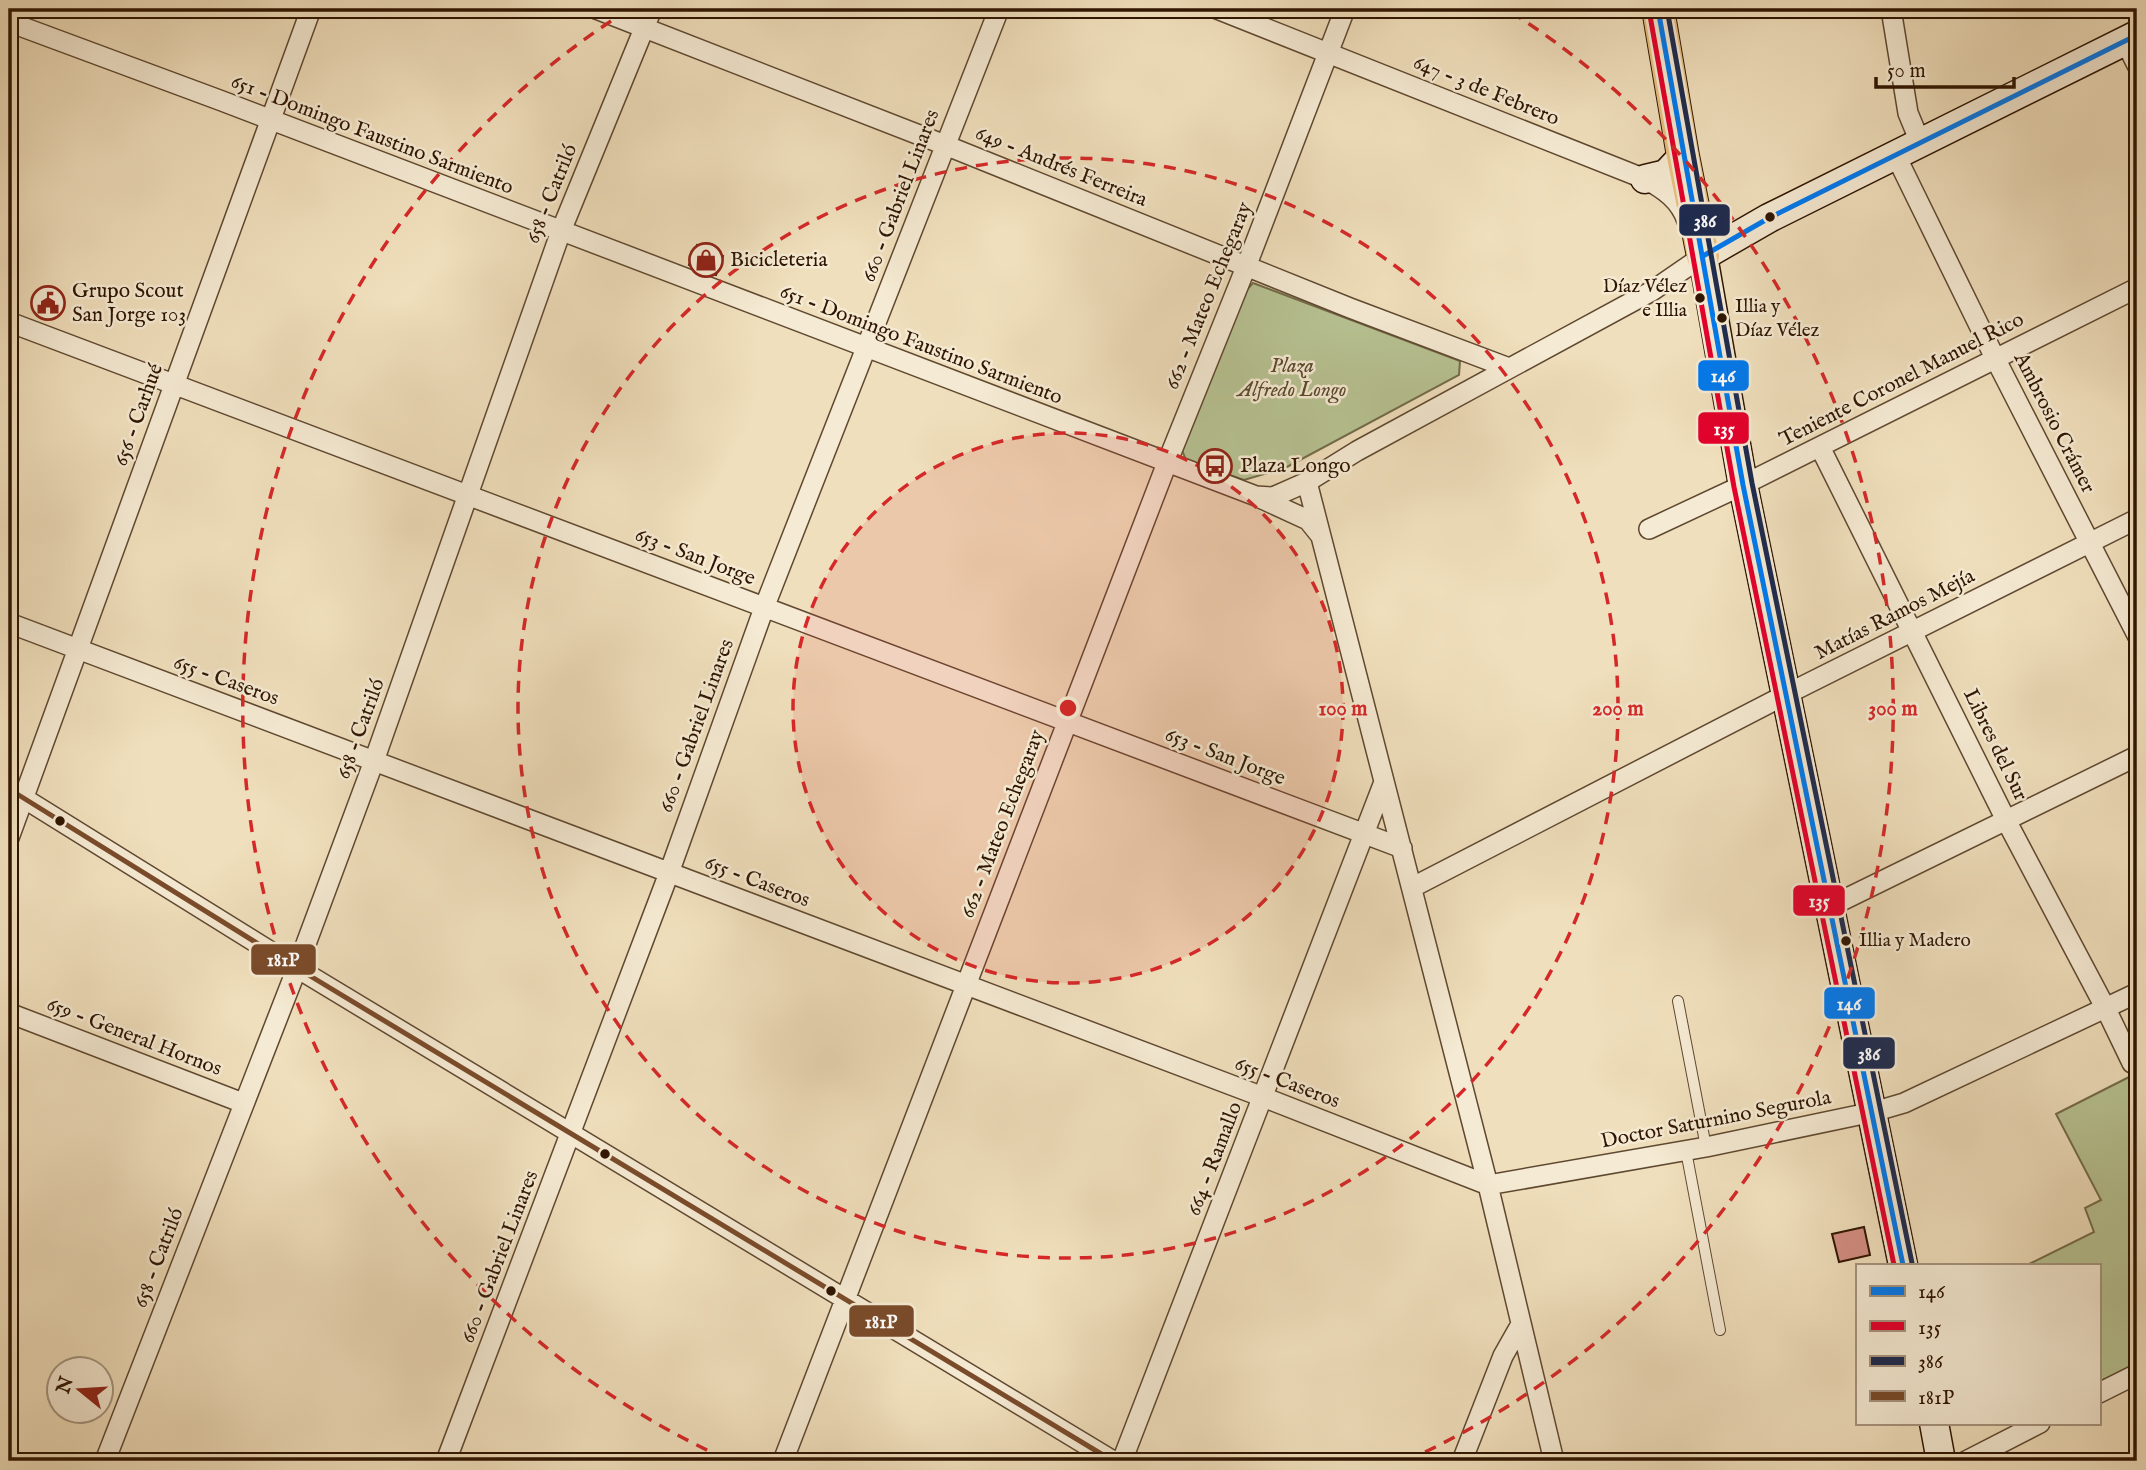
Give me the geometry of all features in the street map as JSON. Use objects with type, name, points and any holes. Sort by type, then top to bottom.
[{"type":"main road","points":[[1658,9],[1743,485],[1903,1264]]},
{"type":"main road","points":[[1677,9],[1705,187],[1708,225],[1703,256]]},
{"type":"main road","points":[[1703,256],[1769,218],[1920,142],[2133,47]]},
{"type":"main road","points":[[1645,179],[1666,174],[1683,156]]},
{"type":"main road","points":[[1934,1424],[1941,1461]]},
{"type":"street","name":"656 - Carhué","points":[[9,838],[16,794],[78,650],[311,9]]},
{"type":"street","name":"649 - Andrés Ferreira","points":[[596,9],[945,145],[1246,267],[1509,368]]},
{"type":"street","name":"658 - Catriló","points":[[105,1461],[297,968],[374,761],[561,231],[652,9]]},
{"type":"street","name":"660 - Gabriel Linares","points":[[446,1461],[669,873],[764,608],[999,9]]},
{"type":"street","name":"647 - 3 de Febrero","points":[[1217,9],[1660,186],[1678,202],[1703,256]]},
{"type":"street","name":"662 - Mateo Echegaray","points":[[783,1461],[1167,463],[1345,9]]},
{"type":"street","points":[[1891,9],[1908,113],[1920,142]]},
{"type":"street","name":"651 - Domingo Faustino Sarmiento","points":[[9,22],[1256,496],[1308,520],[1320,535]]},
{"type":"street","name":"Ambrosio Crámer","points":[[1896,156],[1995,358],[2137,635]]},
{"type":"street","points":[[1256,496],[1273,497],[1307,482],[1652,291],[1703,256]]},
{"type":"street","name":"Teniente Coronel Manuel Rico","points":[[1649,529],[1820,447],[2137,288]]},
{"type":"street","name":"653 - San Jorge","points":[[9,322],[1365,834]]},
{"type":"street","name":"Libres del Sur","points":[[1820,447],[2007,822],[2132,1063]]},
{"type":"street","points":[[1307,482],[1413,887],[1554,1461]]},
{"type":"street","name":"Matías Ramos Mejía","points":[[1413,887],[1787,694],[2137,519]]},
{"type":"street","name":"655 - Caseros","points":[[9,624],[1263,1097],[1488,1185]]},
{"type":"street","points":[[1831,906],[2137,757]]},
{"type":"street","name":"664 - Ramallo","points":[[1122,1461],[1384,782]]},
{"type":"street","points":[[16,794],[297,968],[1113,1461]]},
{"type":"street","points":[[1365,834],[1402,849]]},
{"type":"street","name":"Doctor Saturnino Segurola","points":[[1488,1185],[1686,1151],[1873,1112],[1904,1103],[2137,993]]},
{"type":"street","name":"659 - General Hornos","points":[[9,1013],[243,1103]]},
{"type":"street","points":[[1462,1461],[1503,1356],[1520,1326]]},
{"type":"street","points":[[2100,1392],[2137,1374]]},
{"type":"street","points":[[1966,1461],[2038,1424]]},
{"type":"lane","points":[[1678,1001],[1706,1147]]},
{"type":"lane","points":[[1686,1151],[1720,1330]]},
{"type":"green space","name":"Plaza Alfredo Longo","points":[[1253,283],[1460,361],[1459,375],[1285,468],[1244,480],[1186,460],[1182,450],[1244,293]]},
{"type":"green space","points":[[2137,1073],[2137,1363],[2100,1382],[2100,1264],[2029,1264],[2094,1232],[2085,1208],[2101,1200],[2056,1114]]},
{"type":"building","name":"Bicicleteria","points":[[697,245],[723,256],[716,275],[689,265]]},
{"type":"building","points":[[1864,1227],[1870,1255],[1839,1262],[1832,1234]]},
{"type":"transit line","name":"146","points":[[1658,9],[1743,485],[1903,1264]]},
{"type":"transit line","name":"386","points":[[1667,9],[1752,483],[1912,1263]]},
{"type":"transit line","name":"135","points":[[1649,10],[1734,487],[1894,1264]]},
{"type":"transit line","name":"146","points":[[1703,256],[1769,218],[2137,35]]},
{"type":"transit line","name":"181P","points":[[9,789],[297,968],[1113,1461]]},
{"type":"place","name":"Bicicleteria","points":[[706,260]]},
{"type":"place","name":"Díaz Vélez e Illia","points":[[1700,298]]},
{"type":"place","name":"Grupo Scout San Jorge 103","points":[[48,303]]},
{"type":"place","name":"Illia y Díaz Vélez","points":[[1722,318]]},
{"type":"place","name":"Plaza Longo","points":[[1215,466]]},
{"type":"place","name":"Illia y Madero","points":[[1846,941]]}]
